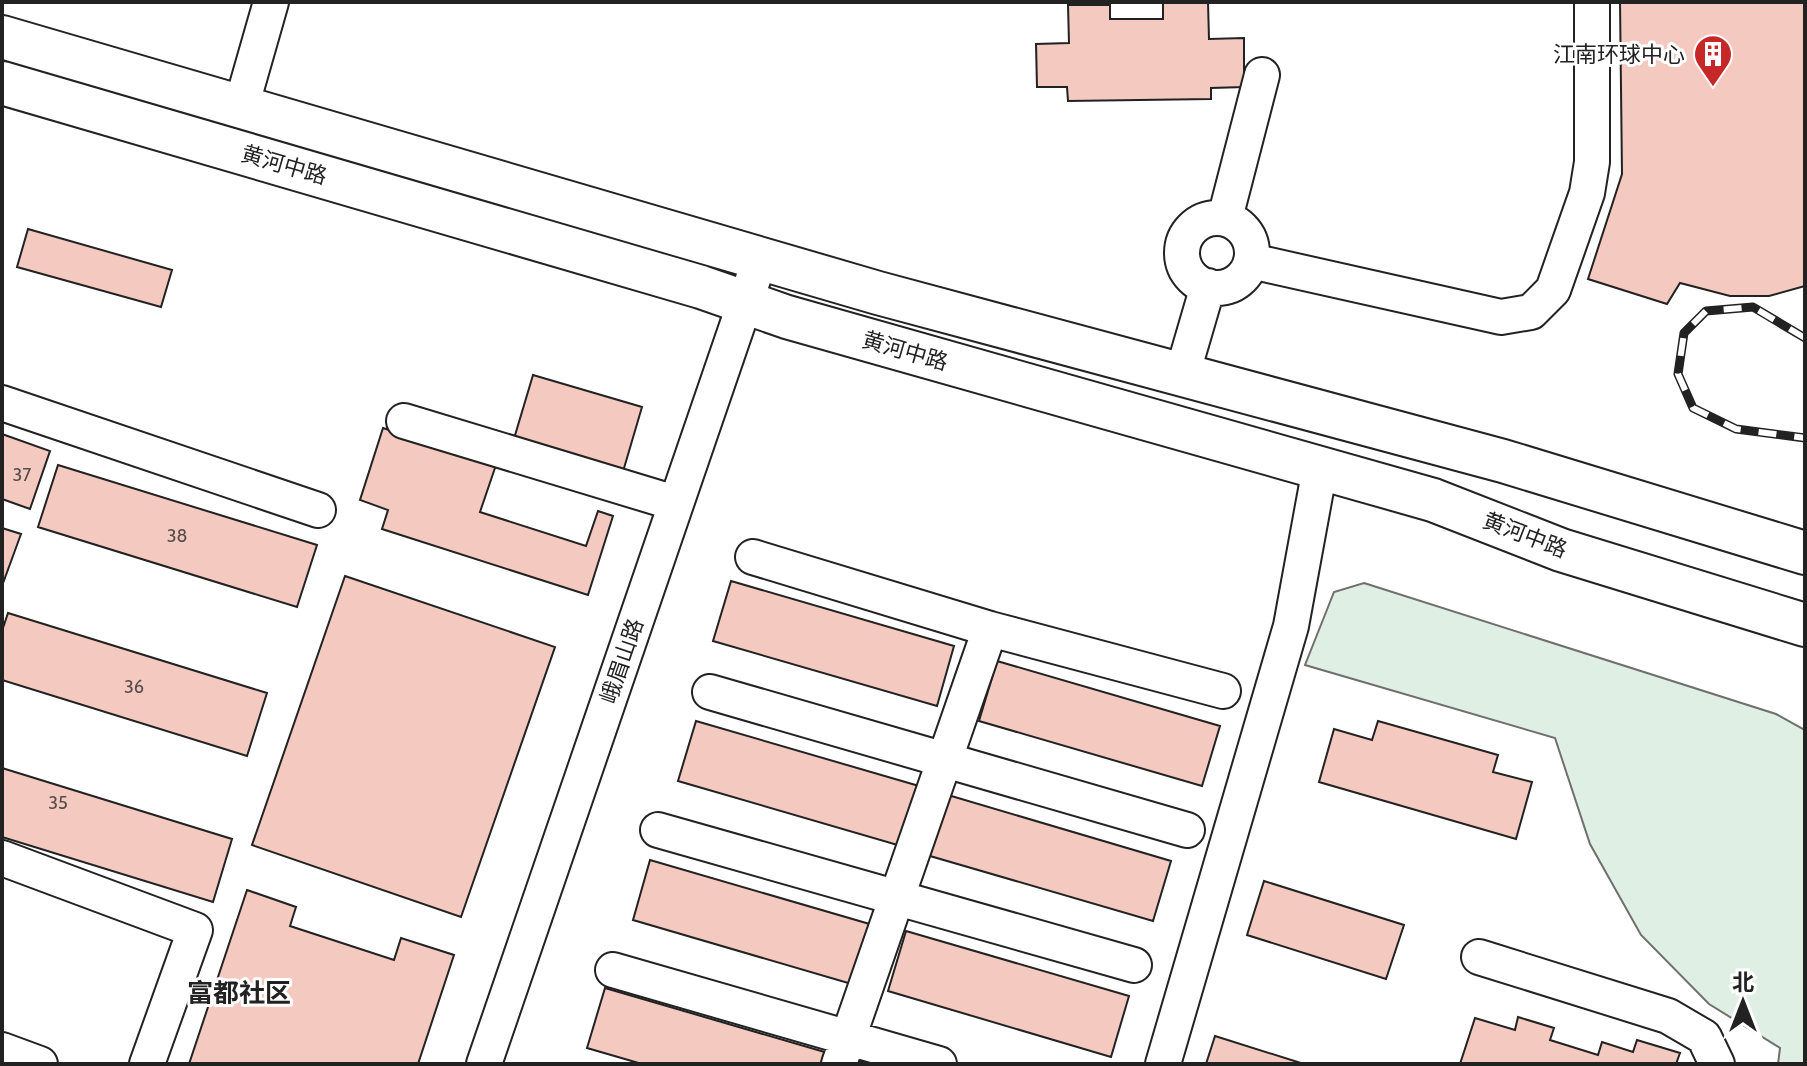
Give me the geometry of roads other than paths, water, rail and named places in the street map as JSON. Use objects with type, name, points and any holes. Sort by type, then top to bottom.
[{"type":"main road","name":"黄河中路","points":[[2,37],[893,297],[1503,461],[1805,553]]},
{"type":"main road","name":"黄河中路","points":[[2,83],[701,287],[787,317],[1433,500],[1561,550],[1805,625]]},
{"type":"street","points":[[241,107],[271,2]]},
{"type":"street","points":[[1251,261],[1501,317],[1531,312],[1553,290],[1587,193],[1592,162],[1592,2]]},
{"type":"street","points":[[1225,218],[1262,75]]},
{"type":"street","points":[[1225,218],[1235,222],[1250,239],[1251,261],[1247,272],[1238,281],[1227,286],[1208,286],[1193,278],[1185,269],[1183,245],[1187,235],[1203,220],[1225,218]]},
{"type":"street","name":"峨眉山路","points":[[484,1064],[760,259]]},
{"type":"street","points":[[1182,375],[1208,286]]},
{"type":"street","points":[[2,403],[318,510]]},
{"type":"street","points":[[404,421],[675,503]]},
{"type":"street","points":[[1163,1064],[1291,626],[1320,468]]},
{"type":"street","points":[[753,557],[990,629],[1223,691]]},
{"type":"street","points":[[843,1051],[990,629]]},
{"type":"street","points":[[710,692],[1187,830]]},
{"type":"street","points":[[658,830],[1134,965]]},
{"type":"street","points":[[2,858],[195,930],[147,1064]]},
{"type":"street","points":[[1479,957],[1668,1016],[1704,1037],[1717,1064]]},
{"type":"street","points":[[613,970],[843,1051],[939,1064]]},
{"type":"street","points":[[2,1050],[40,1064]]},
{"type":"railway","points":[[1805,338],[1753,307],[1706,311],[1684,333],[1678,374],[1693,408],[1736,429],[1805,438]]},
{"type":"place","name":"江南环球中心","points":[[1713,88]]},
{"type":"district","name":"富都社区","points":[[239,993]]}]
